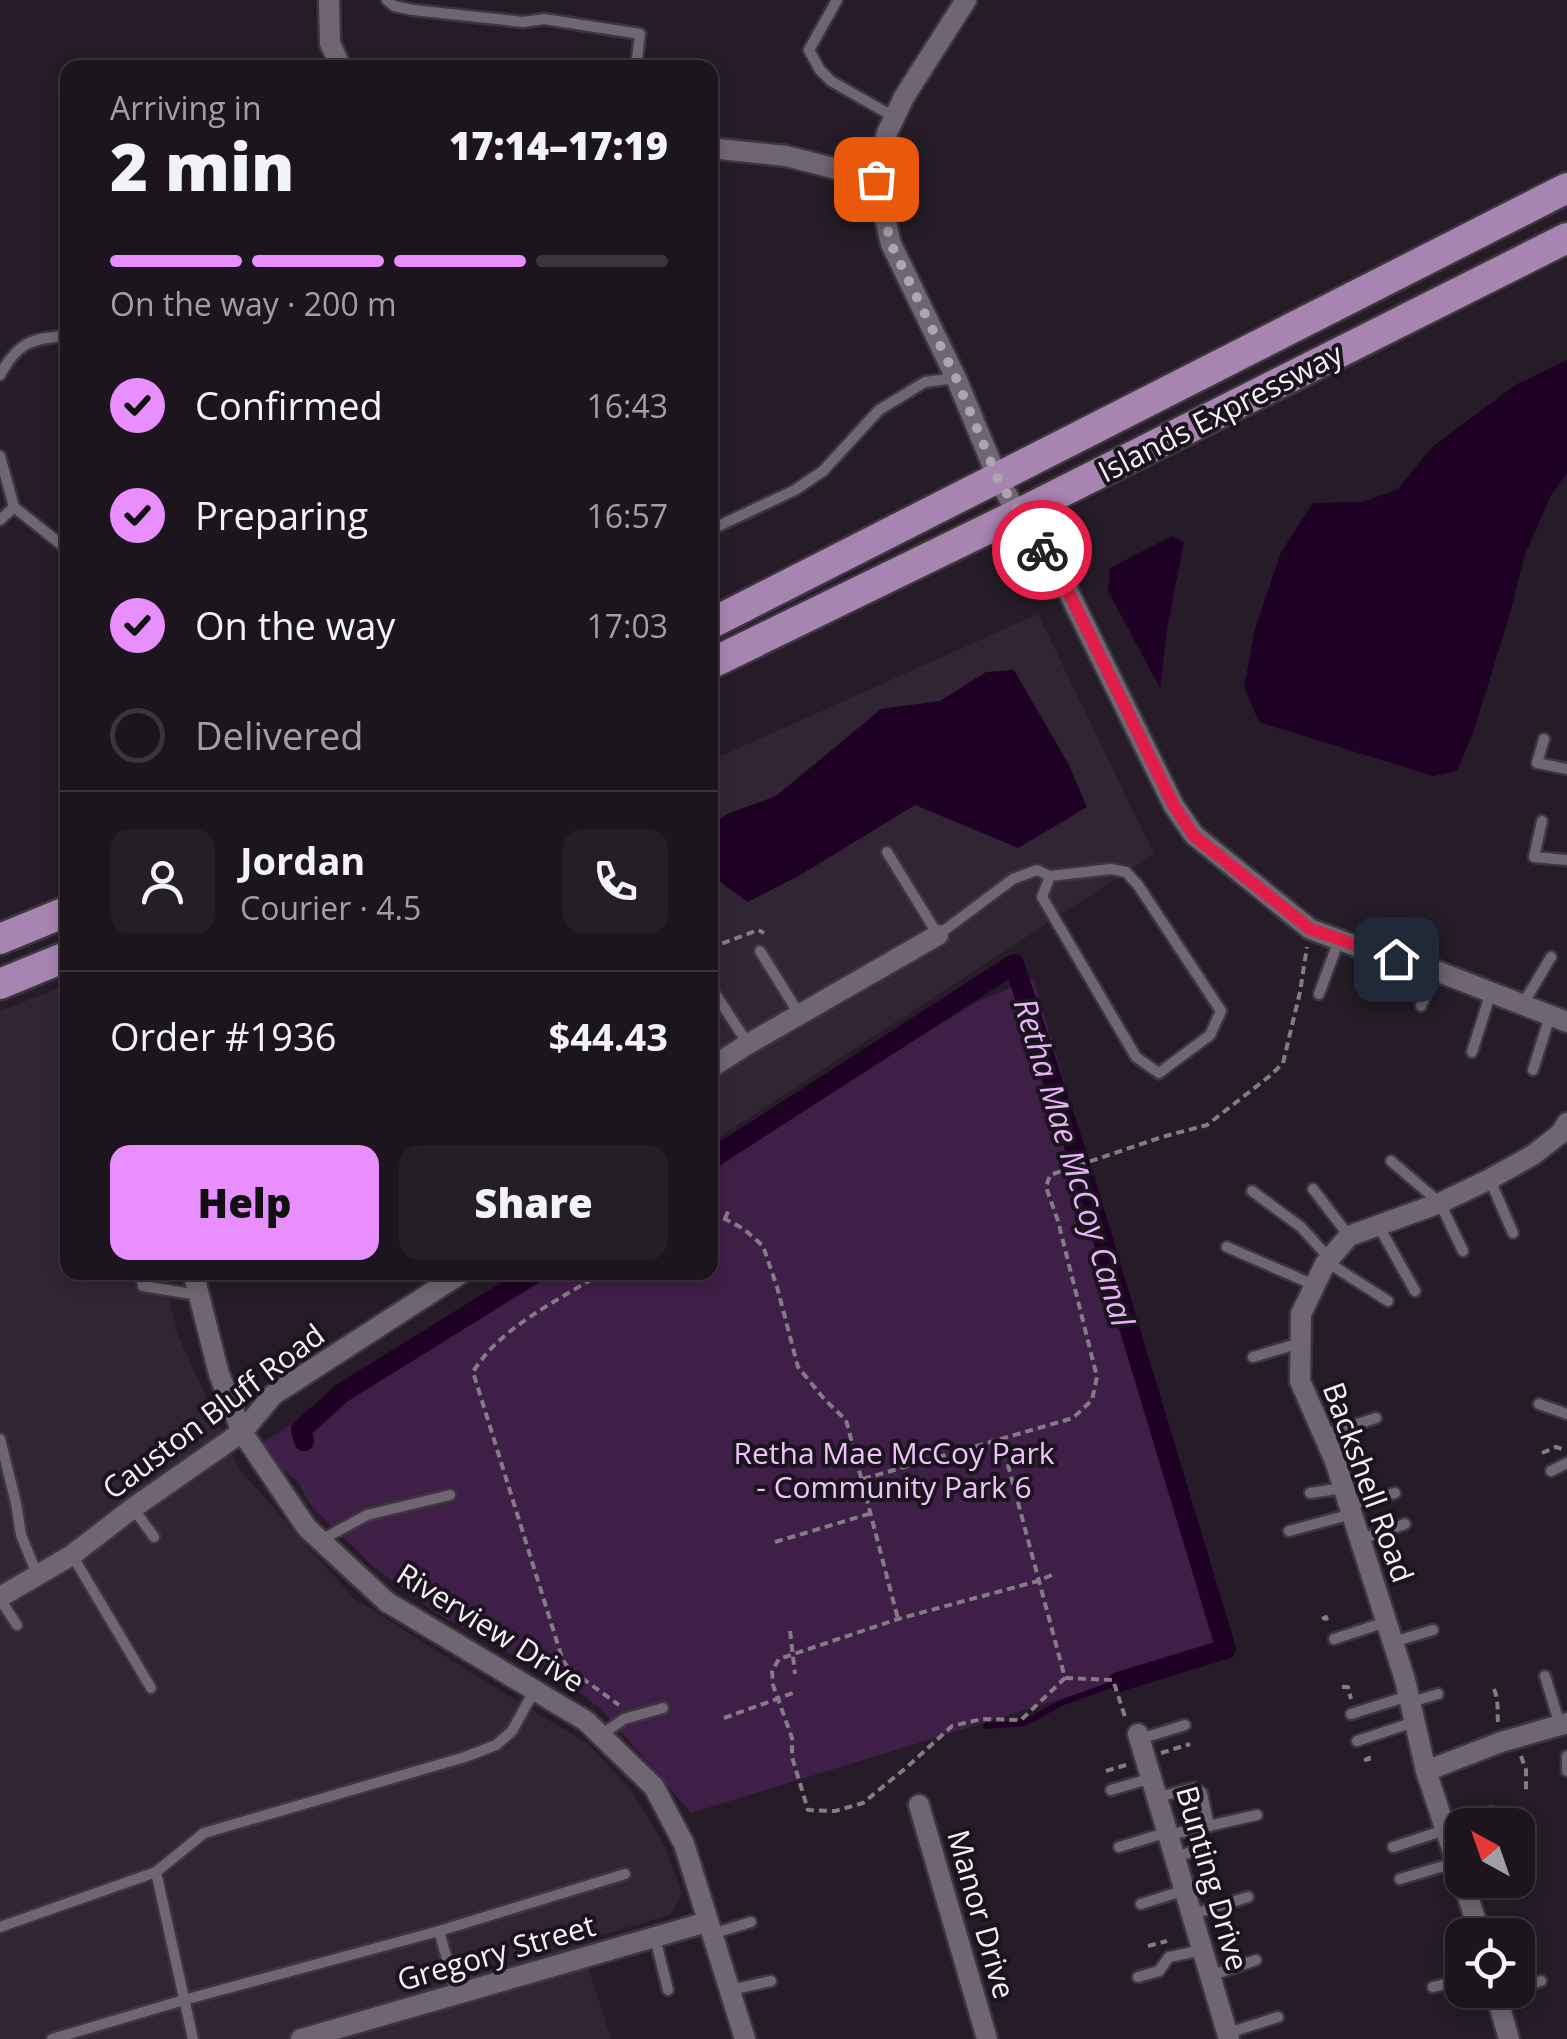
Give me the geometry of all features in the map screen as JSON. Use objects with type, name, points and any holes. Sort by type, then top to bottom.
[{"type":"main road","name":"Islands Expressway","points":[[718,620],[1567,188]]},
{"type":"main road","name":"Islands Expressway","points":[[718,660],[1567,238]]},
{"type":"main road","points":[[0,940],[60,915]]},
{"type":"main road","points":[[0,984],[60,959]]},
{"type":"street","points":[[329,0],[330,43],[337,60]]},
{"type":"street","points":[[966,0],[911,85],[887,133],[876,179],[891,244],[956,378],[998,479],[1063,581],[1174,806],[1194,836],[1310,929],[1434,970],[1559,1019]]},
{"type":"street","points":[[718,149],[786,156],[876,179]]},
{"type":"street","points":[[718,1063],[938,935]]},
{"type":"street","name":"Backshell Road","points":[[1445,1827],[1348,1503],[1300,1381],[1302,1314],[1328,1261],[1349,1236],[1440,1203],[1490,1179],[1533,1155],[1561,1133],[1567,1123]]},
{"type":"street","name":"Riverview Drive","points":[[195,1280],[219,1374],[242,1432],[308,1528],[387,1602],[586,1721],[654,1787],[684,1844],[745,2039]]},
{"type":"street","name":"Causton Bluff Road","points":[[0,1598],[72,1554],[242,1432],[274,1395],[451,1280]]},
{"type":"street","points":[[1426,1771],[1508,1740],[1565,1724]]},
{"type":"street","name":"Bunting Drive","points":[[1147,1761],[1228,2036]]},
{"type":"street","name":"Manor Drive","points":[[919,1805],[987,2039]]},
{"type":"street","name":"Gregory Street","points":[[301,2039],[654,1937],[709,1928]]},
{"type":"street","points":[[1502,2008],[1508,2039]]},
{"type":"lane","points":[[387,0],[394,6],[413,10],[523,22],[544,19],[640,34],[637,60]]},
{"type":"lane","points":[[837,0],[809,50],[831,81],[895,117]]},
{"type":"lane","points":[[0,375],[9,358],[36,338],[60,336]]},
{"type":"lane","points":[[718,526],[795,490],[823,471],[879,410],[925,382],[956,378]]},
{"type":"lane","points":[[0,456],[14,506],[60,543]]},
{"type":"lane","points":[[0,520],[14,506]]},
{"type":"lane","points":[[1544,739],[1536,762],[1567,770]]},
{"type":"lane","points":[[1542,820],[1534,857],[1567,860]]},
{"type":"lane","points":[[887,852],[938,935],[1013,879],[1036,870],[1050,876],[1111,869],[1126,872],[1221,1011],[1210,1034],[1160,1073],[1136,1057],[1042,897],[1050,876]]},
{"type":"lane","points":[[1319,994],[1340,939]]},
{"type":"lane","points":[[760,951],[799,1014]]},
{"type":"lane","points":[[1523,1005],[1551,957]]},
{"type":"lane","points":[[1421,1006],[1434,970]]},
{"type":"lane","points":[[1472,1052],[1491,992]]},
{"type":"lane","points":[[718,998],[748,1044]]},
{"type":"lane","points":[[1533,1070],[1559,1019]]},
{"type":"lane","points":[[1391,1161],[1440,1203],[1463,1251]]},
{"type":"lane","points":[[1490,1179],[1514,1232]]},
{"type":"lane","points":[[1313,1189],[1349,1236]]},
{"type":"lane","points":[[1252,1191],[1301,1227],[1328,1261],[1388,1300]]},
{"type":"lane","points":[[1378,1225],[1415,1291]]},
{"type":"lane","points":[[1228,1248],[1315,1286]]},
{"type":"lane","points":[[142,1280],[143,1286],[198,1295]]},
{"type":"lane","points":[[1253,1357],[1301,1343]]},
{"type":"lane","points":[[1539,1404],[1567,1414]]},
{"type":"lane","points":[[1324,1435],[1376,1418]]},
{"type":"lane","points":[[0,1439],[21,1535],[37,1574]]},
{"type":"lane","points":[[1551,1471],[1567,1463]]},
{"type":"lane","points":[[1289,1531],[1348,1503],[1396,1492]]},
{"type":"lane","points":[[1310,1493],[1348,1503]]},
{"type":"lane","points":[[320,1540],[367,1516],[450,1495]]},
{"type":"lane","points":[[134,1508],[154,1538]]},
{"type":"lane","points":[[1360,1540],[1406,1524]]},
{"type":"lane","points":[[72,1554],[151,1688]]},
{"type":"lane","points":[[0,1598],[17,1625]]},
{"type":"lane","points":[[1334,1639],[1433,1630]]},
{"type":"lane","points":[[1545,1676],[1565,1724]]},
{"type":"lane","points":[[0,1927],[156,1872],[204,1832],[496,1745],[512,1732],[534,1689]]},
{"type":"lane","points":[[1357,1741],[1438,1694]]},
{"type":"lane","points":[[1351,1714],[1411,1707]]},
{"type":"lane","points":[[601,1735],[624,1718],[663,1708]]},
{"type":"lane","points":[[1111,1790],[1185,1725]]},
{"type":"lane","points":[[1567,1756],[1567,1771]]},
{"type":"lane","points":[[1147,1761],[1202,1793],[1209,1826]]},
{"type":"lane","points":[[1119,1847],[1257,1815]]},
{"type":"lane","points":[[1394,1847],[1445,1827]]},
{"type":"lane","points":[[1176,1857],[1206,1847]]},
{"type":"lane","points":[[156,1872],[194,2039]]},
{"type":"lane","points":[[52,2039],[439,1931],[624,1874]]},
{"type":"lane","points":[[1400,1879],[1445,1878]]},
{"type":"lane","points":[[1141,1904],[1185,1890]]},
{"type":"lane","points":[[1192,1914],[1248,1897]]},
{"type":"lane","points":[[709,1928],[750,1922]]},
{"type":"lane","points":[[439,1931],[457,1995]]},
{"type":"lane","points":[[654,1937],[668,1990]]},
{"type":"lane","points":[[1138,1977],[1159,1971],[1169,1957],[1203,1950]]},
{"type":"lane","points":[[1210,1976],[1256,1960]]},
{"type":"lane","points":[[730,1990],[772,1981]]},
{"type":"lane","points":[[1535,1982],[1540,1981]]},
{"type":"lane","points":[[1433,1988],[1445,1985]]},
{"type":"lane","points":[[1228,2036],[1278,2017]]},
{"type":"path","points":[[863,1479],[1073,1418],[1092,1400],[1097,1376],[1046,1187],[1050,1174],[1207,1125],[1271,1076],[1283,1063],[1310,929]]},
{"type":"path","points":[[718,945],[758,930],[764,933]]},
{"type":"path","points":[[724,1220],[729,1209]]},
{"type":"path","points":[[718,1219],[744,1228],[762,1246],[777,1286],[798,1368],[846,1420],[898,1619]]},
{"type":"path","points":[[591,1280],[500,1338],[472,1372],[562,1658],[568,1668],[635,1716]]},
{"type":"path","points":[[1001,1439],[1066,1678]]},
{"type":"path","points":[[1542,1453],[1556,1447],[1567,1451]]},
{"type":"path","points":[[774,1542],[872,1513]]},
{"type":"path","points":[[1054,1574],[898,1619],[779,1659],[772,1671],[808,1810],[835,1811],[862,1803],[952,1726],[982,1719],[1021,1720],[1066,1678],[1112,1680],[1130,1731],[1147,1761],[1190,1744]]},
{"type":"path","points":[[790,1631],[795,1674]]},
{"type":"path","points":[[1494,1689],[1508,1740],[1526,1770],[1526,1791]]},
{"type":"path","points":[[724,1718],[796,1692]]},
{"type":"shaded area","points":[[1567,360],[1567,473],[1551,495],[1524,557],[1473,733],[1457,771],[1433,776],[1259,722],[1244,687],[1255,629],[1281,552],[1313,503],[1363,502],[1398,489],[1433,446],[1517,384]]},
{"type":"shaded area","points":[[1172,536],[1184,542],[1160,688],[1108,591],[1110,568]]},
{"type":"shaded area","points":[[1038,614],[1154,854],[718,1138],[718,757]]},
{"type":"shaded area","points":[[1014,670],[1068,763],[1087,807],[1018,848],[915,805],[748,902],[718,879],[718,820],[776,796],[881,709],[940,701],[986,672]]},
{"type":"shaded area","points":[[60,988],[60,1280],[165,1280],[176,1331],[239,1469],[353,1598],[588,1744],[632,1791],[665,1846],[682,1894],[670,1915],[580,1942],[611,2039],[0,2039],[0,1011]]},
{"type":"green space","name":"Retha Mae McCoy Park - Community Park 6","points":[[1033,978],[1233,1646],[691,1813],[601,1709],[579,1692],[436,1613],[373,1566],[311,1506],[298,1482],[253,1448],[526,1280],[718,1280],[718,1161],[975,1003]]},
{"type":"waterway","name":"Retha Mae McCoy Canal","points":[[718,1155],[1014,964],[1080,1164],[1226,1649],[1118,1682]]},
{"type":"waterway","name":"Retha Mae McCoy Canal","points":[[304,1441],[301,1430],[342,1393],[524,1280]]},
{"type":"waterway","points":[[986,1726],[1024,1723],[1061,1703],[1118,1682]]},
{"type":"way so far","points":[[876,179],[891,244],[956,378],[998,479],[1042,550]]},
{"type":"route","points":[[1042,550],[1063,581],[1174,806],[1194,836],[1310,929],[1396,959]]}]
